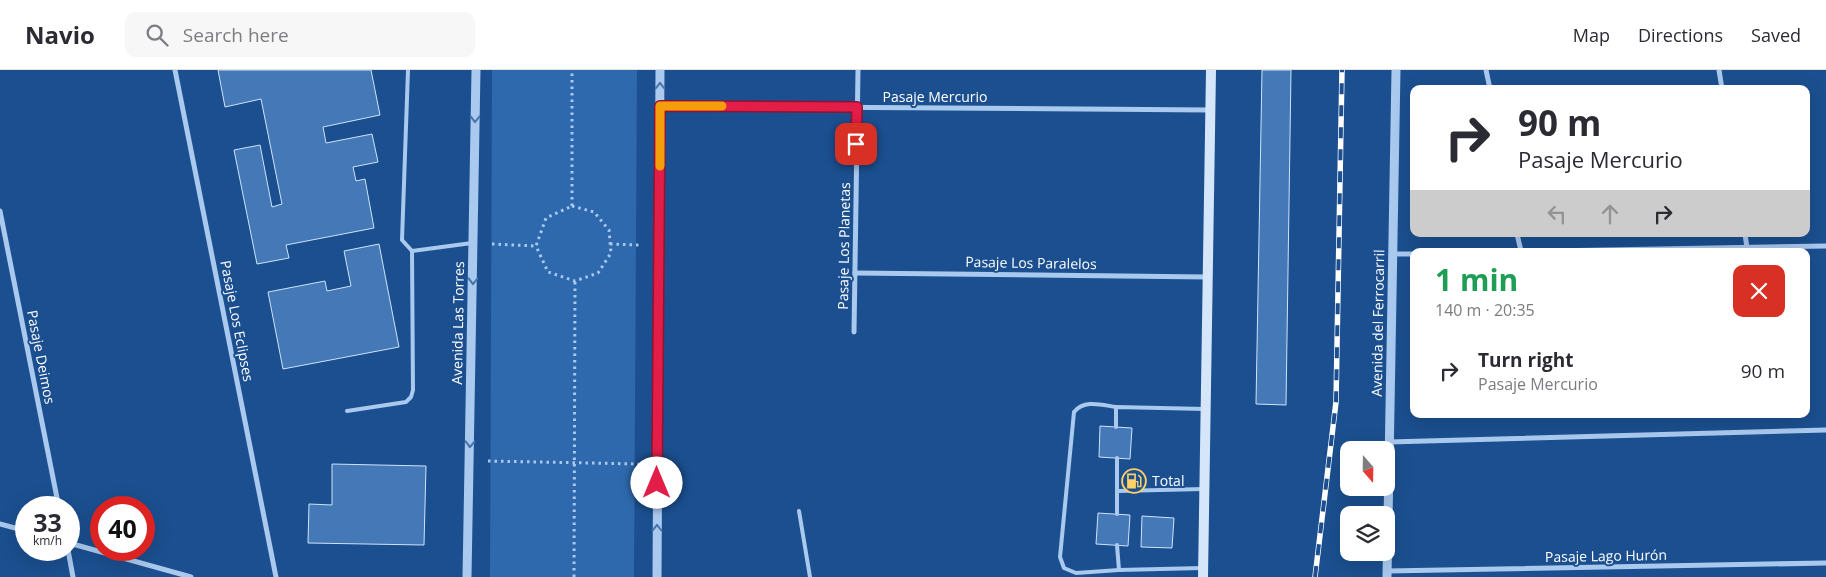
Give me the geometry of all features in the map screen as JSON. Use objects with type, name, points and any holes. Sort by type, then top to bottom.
[{"type":"main road","points":[[1203,572],[1212,70]]},
{"type":"street","name":"Pasaje Los Eclipses","points":[[175,70],[276,577]]},
{"type":"street","name":"Avenida Las Torres","points":[[468,577],[476,70]]},
{"type":"street","points":[[657,577],[660,70]]},
{"type":"street","name":"Pasaje Los Planetas","points":[[854,332],[858,70]]},
{"type":"street","name":"Avenida del Ferrocarril","points":[[1389,441],[1396,70]]},
{"type":"street","points":[[1486,70],[1489,85]]},
{"type":"street","points":[[1719,70],[1721,85]]},
{"type":"street","name":"Pasaje Mercurio","points":[[660,106],[1211,110]]},
{"type":"street","name":"Pasaje Deimos","points":[[0,211],[57,496]]},
{"type":"street","points":[[1746,237],[1748,248],[1826,246]]},
{"type":"street","points":[[1393,254],[1410,254]]},
{"type":"street","name":"Pasaje Los Paralelos","points":[[855,273],[1207,277]]},
{"type":"street","points":[[1395,442],[1826,430]]},
{"type":"street","name":"Avenida del Ferrocarril","points":[[1387,574],[1388,496]]},
{"type":"street","points":[[0,524],[15,529]]},
{"type":"street","points":[[80,546],[190,577]]},
{"type":"street","points":[[70,561],[73,577]]},
{"type":"street","name":"Pasaje Lago Hurón","points":[[1387,574],[1826,563]]},
{"type":"lane","points":[[347,411],[406,402],[414,390],[412,251],[402,240],[408,70]]},
{"type":"lane","points":[[412,251],[473,243]]},
{"type":"lane","points":[[1203,572],[1119,570],[1076,573],[1064,568],[1060,557],[1074,412],[1078,406],[1087,404],[1116,407],[1205,409]]},
{"type":"lane","points":[[1116,407],[1116,427]]},
{"type":"lane","points":[[1116,458],[1117,514]]},
{"type":"lane","points":[[1117,491],[1204,489]]},
{"type":"lane","points":[[799,511],[810,577]]},
{"type":"lane","points":[[1117,546],[1119,570]]},
{"type":"path","points":[[572,70],[572,206]]},
{"type":"path","points":[[572,206],[594,212],[609,230],[611,253],[598,272],[576,281],[548,272],[536,246],[546,218],[572,206]]},
{"type":"path","points":[[473,243],[536,246]]},
{"type":"path","points":[[610,244],[659,246]]},
{"type":"path","points":[[574,577],[576,281]]},
{"type":"path","points":[[469,461],[657,464]]},
{"type":"shaded area","points":[[492,70],[637,70],[634,577],[490,577]]},
{"type":"building","points":[[218,70],[371,70],[380,115],[323,127],[326,143],[372,134],[378,162],[353,167],[356,181],[365,179],[374,228],[286,245],[289,258],[257,264],[234,150],[260,145],[272,207],[282,204],[261,99],[225,107]]},
{"type":"building","points":[[1262,70],[1291,70],[1286,405],[1256,404]]},
{"type":"building","points":[[379,244],[399,347],[283,369],[268,292],[325,281],[327,291],[351,286],[344,251]]},
{"type":"building","points":[[1100,426],[1132,428],[1130,459],[1099,457]]},
{"type":"building","points":[[332,464],[426,466],[424,545],[308,543],[309,504],[332,505]]},
{"type":"building","points":[[1098,513],[1130,515],[1128,546],[1096,544]]},
{"type":"building","points":[[1142,516],[1174,518],[1172,548],[1141,547]]},
{"type":"railway","points":[[1315,577],[1336,402],[1342,70]]},
{"type":"slow traffic","points":[[660,166],[660,106],[722,106]]},
{"type":"place","name":"Total","points":[[1134,481]]},
{"type":"route","points":[[657,483],[660,106],[857,107],[856,144]]}]
